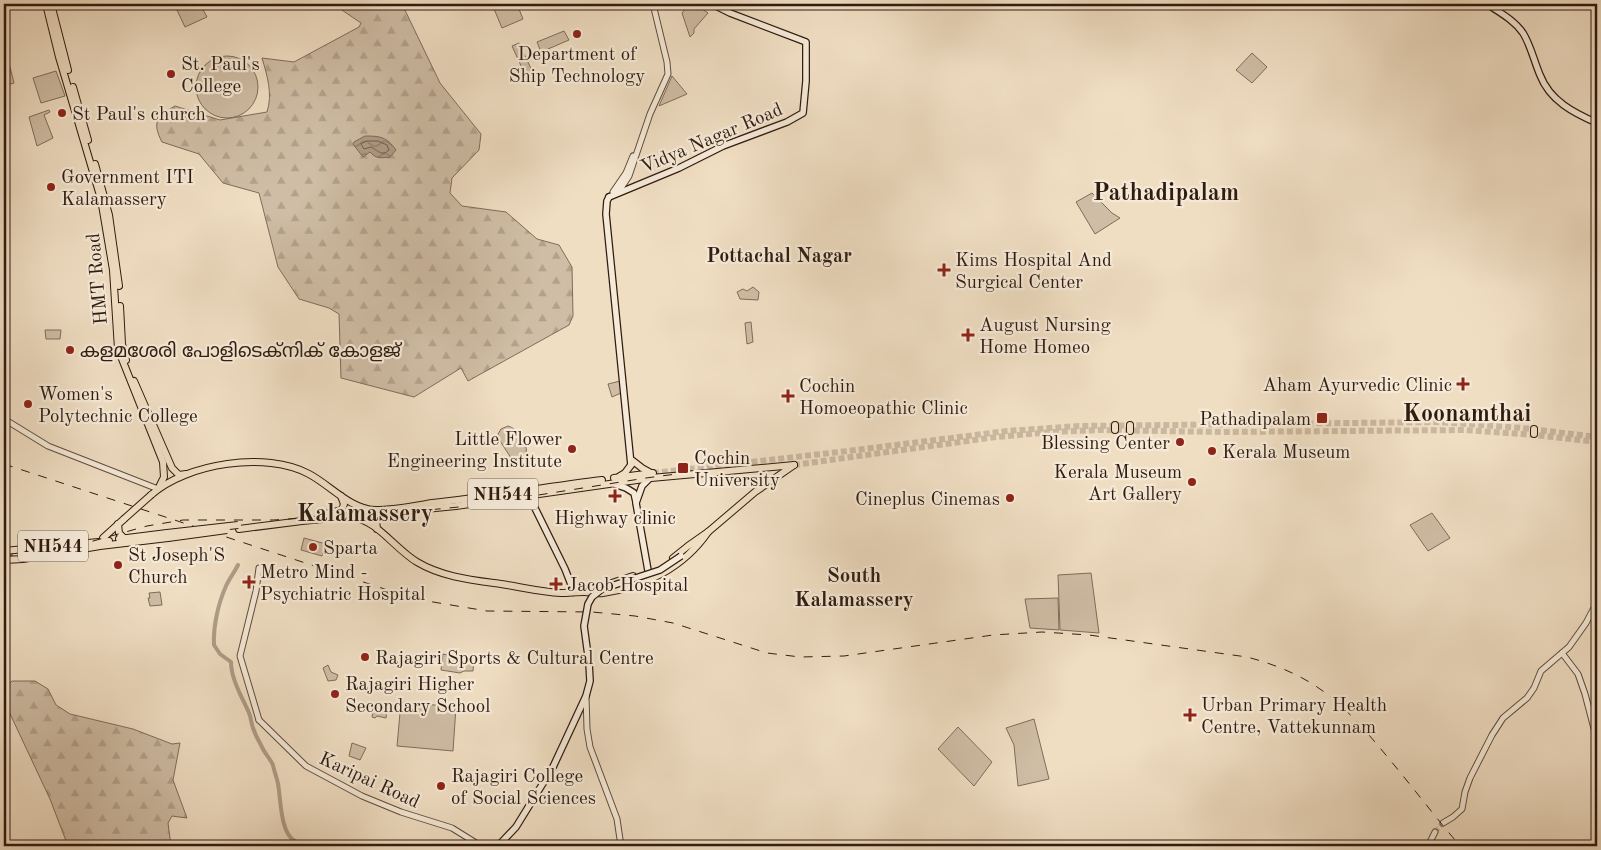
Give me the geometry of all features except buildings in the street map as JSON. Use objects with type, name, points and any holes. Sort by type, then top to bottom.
[{"type":"main road","name":"HMT Road","points":[[46,4],[58,52],[81,121]]},
{"type":"main road","name":"HMT Road","points":[[51,4],[81,121],[111,224],[124,354],[172,468],[178,475],[186,474]]},
{"type":"main road","name":"Vidya Nagar Road","points":[[609,197],[679,168],[723,146],[788,122],[803,113],[806,81],[806,42],[730,13],[712,4]]},
{"type":"main road","points":[[1487,4],[1512,22],[1524,34],[1543,81],[1553,96],[1572,111],[1597,123]]},
{"type":"main road","name":"HMT Road","points":[[95,171],[109,242],[115,290],[117,345],[124,367],[155,438],[163,462],[164,477],[158,489]]},
{"type":"main road","points":[[609,197],[608,205],[632,463],[625,473],[617,478]]},
{"type":"main road","points":[[778,476],[781,462]]},
{"type":"main road","points":[[350,517],[364,519],[396,547],[439,573],[466,579],[561,593],[586,592],[601,594],[649,580],[670,570],[693,546],[737,507],[794,465],[781,462],[636,478]]},
{"type":"main road","points":[[103,541],[103,538],[158,489],[174,479],[207,468],[236,463],[281,464],[306,472],[341,496]]},
{"type":"main road","points":[[632,463],[652,476]]},
{"type":"main road","points":[[636,503],[642,486],[652,476]]},
{"type":"main road","name":"NH544","points":[[385,514],[617,478],[636,478]]},
{"type":"main road","name":"NH544","points":[[341,496],[361,507],[374,510],[529,496],[636,478]]},
{"type":"main road","points":[[609,483],[626,488],[634,493],[649,580]]},
{"type":"main road","name":"NH544","points":[[256,525],[326,515],[342,510],[344,504],[341,496]]},
{"type":"main road","points":[[529,496],[565,569],[574,592]]},
{"type":"main road","points":[[377,529],[376,520],[385,514]]},
{"type":"main road","points":[[350,517],[385,514]]},
{"type":"main road","name":"NH544","points":[[4,551],[103,541],[112,542],[256,525],[350,517]]},
{"type":"main road","points":[[118,524],[118,533],[125,539]]},
{"type":"main road","name":"NH544","points":[[4,560],[29,558],[125,539],[167,536]]},
{"type":"main road","points":[[586,592],[648,571],[668,562],[693,546]]},
{"type":"main road","points":[[498,846],[516,826],[546,780],[586,696],[590,681],[584,626],[588,604],[594,594],[607,587],[660,570],[693,546]]},
{"type":"street","points":[[609,197],[621,188],[629,176],[650,114],[669,70],[653,4]]},
{"type":"street","points":[[4,419],[48,446],[158,489]]},
{"type":"street","points":[[252,721],[259,720],[240,656],[256,590],[259,568]]},
{"type":"street","points":[[1442,823],[1462,809],[1470,778],[1503,718],[1527,698],[1534,688],[1541,671],[1569,647],[1586,623],[1597,602]]},
{"type":"street","points":[[1562,653],[1578,674],[1597,740]]},
{"type":"street","points":[[586,696],[587,729],[590,747],[617,819],[621,846]]},
{"type":"street","name":"Karipai Road","points":[[259,720],[306,766],[356,793],[401,812],[452,828],[481,846]]},
{"type":"street","points":[[1428,846],[1435,832]]},
{"type":"green space","points":[[185,4],[200,4],[207,17],[185,27],[176,8]]},
{"type":"green space","points":[[333,4],[402,4],[440,83],[481,134],[479,150],[452,178],[450,193],[462,206],[506,212],[537,239],[559,245],[572,267],[573,316],[569,325],[468,381],[461,368],[414,397],[341,378],[339,314],[329,308],[299,299],[278,267],[259,193],[223,183],[199,154],[162,142],[157,129],[158,120],[161,116],[175,106],[220,120],[267,112],[269,91],[262,58],[294,62],[359,27],[361,23]]},
{"type":"green space","points":[[492,4],[517,4],[523,19],[502,28]]},
{"type":"green space","points":[[695,4],[708,13],[694,29],[694,33],[690,37],[682,13],[688,6]]},
{"type":"green space","points":[[564,31],[569,40],[541,52],[537,42]]},
{"type":"green space","points":[[519,43],[534,75],[527,79],[512,46]]},
{"type":"green space","points":[[1252,53],[1267,67],[1252,83],[1236,70]]},
{"type":"green space","points":[[221,56],[233,56],[249,65],[256,75],[258,87],[256,99],[249,109],[233,118],[221,118],[210,113],[201,104],[196,93],[196,81],[201,70],[210,61]]},
{"type":"green space","points":[[10,67],[14,83],[4,86],[4,70]]},
{"type":"green space","points":[[56,71],[65,96],[41,103],[33,78]]},
{"type":"green space","points":[[672,76],[687,94],[659,106]]},
{"type":"green space","points":[[49,110],[50,112],[44,115],[53,138],[37,146],[29,117]]},
{"type":"green space","points":[[1092,193],[1112,213],[1120,218],[1095,234],[1076,202]]},
{"type":"green space","points":[[753,287],[759,292],[758,300],[740,299],[737,292],[743,289],[747,291]]},
{"type":"green space","points":[[751,322],[753,342],[747,344],[745,323]]},
{"type":"green space","points":[[45,330],[61,330],[60,339],[46,339]]},
{"type":"green space","points":[[620,381],[621,393],[612,397],[608,384]]},
{"type":"green space","points":[[508,426],[519,433],[526,445],[525,456],[521,460],[513,461],[500,441],[498,434],[501,429]]},
{"type":"green space","points":[[1432,513],[1450,538],[1428,551],[1410,525]]},
{"type":"green space","name":"Sparta","points":[[304,538],[326,544],[322,556],[301,550]]},
{"type":"green space","points":[[1091,573],[1099,633],[1060,630],[1058,575]]},
{"type":"green space","points":[[160,592],[162,605],[150,606],[149,593]]},
{"type":"green space","points":[[1058,598],[1059,630],[1030,628],[1025,599]]},
{"type":"green space","points":[[443,654],[474,660],[473,671],[460,673],[441,670]]},
{"type":"green space","points":[[328,665],[331,672],[338,675],[336,680],[328,681],[323,668]]},
{"type":"green space","points":[[12,681],[35,681],[48,689],[56,705],[70,714],[133,729],[172,744],[180,743],[173,780],[187,818],[172,816],[168,823],[171,846],[68,846],[50,799],[4,701],[4,689]]},
{"type":"green space","points":[[401,702],[456,707],[453,751],[397,746]]},
{"type":"green space","points":[[374,706],[387,710],[386,718],[372,717]]},
{"type":"green space","points":[[1034,719],[1049,779],[1018,786],[1014,745],[1006,728]]},
{"type":"green space","points":[[958,727],[992,762],[974,786],[938,749]]},
{"type":"green space","points":[[352,743],[366,748],[360,760],[349,756]]},
{"type":"water","points":[[365,136],[383,138],[396,150],[390,157],[379,158],[370,152],[363,157],[353,144]]},
{"type":"waterway","points":[[238,565],[227,583],[221,600],[215,623],[214,645],[220,654],[231,662],[235,681],[250,715],[252,726],[273,765],[286,831],[295,841],[296,846]]},
{"type":"tunnel","points":[[653,473],[1007,431],[1079,426],[1439,422],[1522,428],[1597,437]]},
{"type":"tunnel","points":[[794,465],[996,437],[1099,430],[1223,432],[1464,430],[1597,442]]},
{"type":"tunnel","points":[[1435,832],[1443,823]]},
{"type":"railway","points":[[4,464],[415,599],[487,611],[592,612],[635,616],[673,623],[767,653],[800,657],[844,656],[993,635],[1042,632],[1089,635],[1247,657],[1296,675],[1311,683],[1335,701],[1376,743],[1460,846]]},
{"type":"railway","points":[[4,556],[68,548],[147,526],[183,520],[273,520],[418,511],[469,506],[684,473]]},
{"type":"place","name":"Department of Ship Technology","points":[[577,34]]},
{"type":"place","name":"St. Paul's College","points":[[171,74]]},
{"type":"place","name":"St Paul's church","points":[[62,113]]},
{"type":"place","name":"Government ITI Kalamassery","points":[[51,187]]},
{"type":"place","name":"Kims Hospital And Surgical Center","points":[[944,270]]},
{"type":"place","name":"August Nursing Home Homeo","points":[[968,335]]},
{"type":"place","name":"കളമശേരി പോളിടെക്നിക് കോളജ്","points":[[70,350]]},
{"type":"place","name":"Aham Ayurvedic Clinic","points":[[1463,384]]},
{"type":"place","name":"Cochin Homoeopathic Clinic","points":[[788,396]]},
{"type":"place","name":"Women's Polytechnic College","points":[[28,404]]},
{"type":"place","name":"Pathadipalam","points":[[1322,418]]},
{"type":"place","name":"Blessing Center","points":[[1180,442]]},
{"type":"place","name":"Little Flower Engineering Institute","points":[[572,449]]},
{"type":"place","name":"Kerala Museum","points":[[1212,451]]},
{"type":"place","name":"Cochin University","points":[[683,468]]},
{"type":"place","name":"Kerala Museum Art Gallery","points":[[1192,482]]},
{"type":"place","name":"Highway clinic","points":[[615,496]]},
{"type":"place","name":"Cineplus Cinemas","points":[[1010,498]]},
{"type":"place","name":"Sparta","points":[[313,547]]},
{"type":"place","name":"St Joseph'S Church","points":[[118,565]]},
{"type":"place","name":"Metro Mind - Psychiatric Hospital","points":[[249,582]]},
{"type":"place","name":"Jacob Hospital","points":[[556,584]]},
{"type":"place","name":"Rajagiri Sports & Cultural Centre","points":[[365,657]]},
{"type":"place","name":"Rajagiri Higher Secondary School","points":[[335,694]]},
{"type":"place","name":"Urban Primary Health Centre, Vattekunnam","points":[[1190,715]]},
{"type":"place","name":"Rajagiri College of Social Sciences","points":[[441,786]]},
{"type":"district","name":"Pathadipalam","points":[[1166,192]]},
{"type":"district","name":"Pottachal Nagar","points":[[779,255]]},
{"type":"district","name":"Koonamthai","points":[[1467,413]]},
{"type":"district","name":"Kalamassery","points":[[365,513]]},
{"type":"district","name":"South Kalamassery","points":[[854,587]]}]
